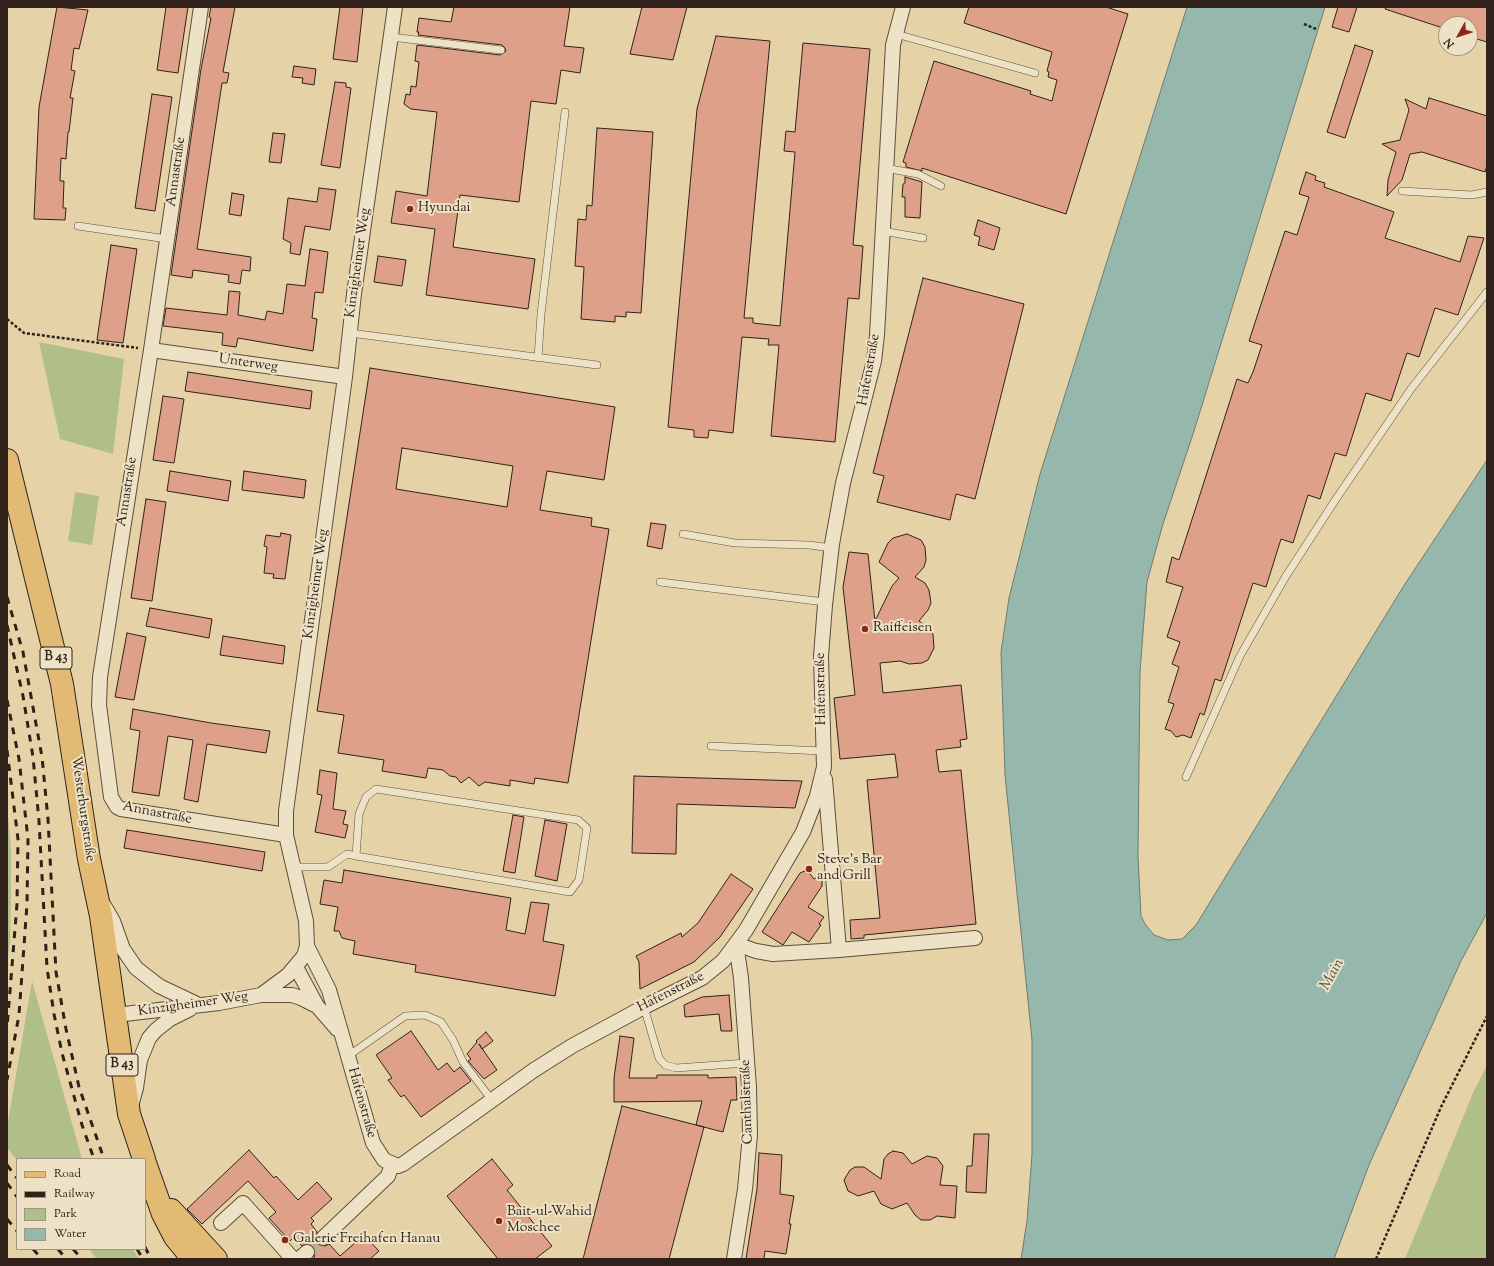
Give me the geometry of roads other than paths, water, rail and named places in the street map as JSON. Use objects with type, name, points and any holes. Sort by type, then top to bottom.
[{"type":"main road","name":"Westerburgstraße","points":[[7,460],[62,684],[88,859],[101,916],[129,1114],[144,1158]]},
{"type":"main road","points":[[146,1166],[166,1220],[175,1237],[193,1259]]},
{"type":"main road","points":[[155,1190],[216,1259]]},
{"type":"street","name":"Annastraße","points":[[201,7],[151,350],[100,677],[99,705],[112,800],[121,809],[286,835]]},
{"type":"street","name":"Kinzigheimer Weg","points":[[116,1015],[199,1005],[261,995],[288,975],[296,967],[304,956],[307,946],[306,921],[286,835],[286,811],[395,7]]},
{"type":"street","name":"Hafenstraße","points":[[307,946],[328,990],[373,1143],[384,1160],[392,1164],[403,1164],[491,1099],[572,1046],[702,978],[723,961],[746,930],[803,832],[817,796],[824,767],[821,656],[825,602],[843,483],[874,361],[892,45],[903,7]]},
{"type":"street","name":"Unterweg","points":[[151,350],[345,377]]},
{"type":"street","points":[[824,767],[839,950]]},
{"type":"street","points":[[96,893],[113,921],[124,949],[136,968],[159,986],[199,1005]]},
{"type":"street","points":[[736,944],[756,951],[773,954],[839,950],[975,938]]},
{"type":"street","name":"Canthalstraße","points":[[734,1259],[749,1163],[750,1135],[741,978],[736,944]]},
{"type":"street","name":"Hafenstraße","points":[[296,967],[317,1006],[341,1034]]},
{"type":"street","name":"Hafenstraße","points":[[261,995],[292,996],[317,1006]]},
{"type":"street","points":[[129,1114],[136,1088],[140,1060],[149,1038],[156,1030],[170,1019],[199,1005]]},
{"type":"street","points":[[323,1238],[388,1176],[392,1164]]},
{"type":"street","points":[[221,1223],[243,1203],[293,1259]]},
{"type":"lane","points":[[896,34],[1035,73]]},
{"type":"lane","points":[[391,37],[501,50]]},
{"type":"lane","points":[[538,358],[541,314],[565,112]]},
{"type":"lane","points":[[885,168],[918,174],[941,186]]},
{"type":"lane","points":[[1402,191],[1472,195],[1487,192]]},
{"type":"lane","points":[[78,226],[167,239]]},
{"type":"lane","points":[[882,231],[922,238]]},
{"type":"lane","points":[[1186,777],[1240,656],[1286,576],[1336,499],[1411,389],[1487,292]]},
{"type":"lane","points":[[350,333],[597,365]]},
{"type":"lane","points":[[683,534],[735,543],[809,545],[832,548]]},
{"type":"lane","points":[[660,582],[825,602]]},
{"type":"lane","points":[[711,746],[823,751]]},
{"type":"lane","points":[[293,867],[328,868],[347,854],[356,856],[570,892],[579,880],[587,828],[578,820],[376,789],[366,797],[359,814],[356,856]]},
{"type":"lane","points":[[644,1007],[659,1058],[665,1065],[676,1068],[747,1063]]},
{"type":"lane","points":[[348,1056],[405,1016],[425,1015],[441,1022],[453,1040],[462,1062],[491,1099]]},
{"type":"water","name":"Main","points":[[1187,7],[1325,7],[1194,431],[1163,524],[1147,582],[1140,671],[1138,856],[1141,916],[1145,924],[1154,935],[1168,940],[1182,939],[1196,925],[1403,587],[1487,460],[1487,913],[1461,961],[1369,1165],[1334,1259],[1021,1259],[1027,1221],[1032,1154],[1032,1040],[1005,775],[1001,652],[1009,598],[1040,474]]},
{"type":"tunnel","points":[[307,1252],[323,1238]]},
{"type":"railway","points":[[7,597],[23,652],[42,757],[48,819],[56,972],[66,1029],[79,1087],[104,1158]]},
{"type":"railway","points":[[7,625],[23,696],[33,757],[39,821],[47,968],[54,1014],[62,1053],[82,1125],[94,1158]]},
{"type":"railway","points":[[7,700],[19,759],[28,839],[27,904],[19,1015],[7,1080]]},
{"type":"railway","points":[[7,750],[18,839],[17,904],[7,1028]]},
{"type":"railway","points":[[7,1165],[16,1177]]},
{"type":"railway","points":[[7,1183],[16,1196]]},
{"type":"railway","points":[[7,1219],[16,1230]]},
{"type":"railway","points":[[146,1249],[151,1259]]},
{"type":"railway","points":[[34,1250],[42,1259]]},
{"type":"railway","points":[[59,1250],[66,1259]]},
{"type":"railway","points":[[74,1250],[82,1259]]},
{"type":"railway","points":[[138,1250],[143,1259]]},
{"type":"place","name":"Hyundai","points":[[410,209]]},
{"type":"place","name":"Raiffeisen","points":[[865,629]]},
{"type":"place","name":"Steve's Bar and Grill","points":[[809,869]]},
{"type":"place","name":"Bait-ul-Wahid Moschee","points":[[499,1221]]},
{"type":"place","name":"Galerie Freihafen Hanau","points":[[285,1240]]}]
